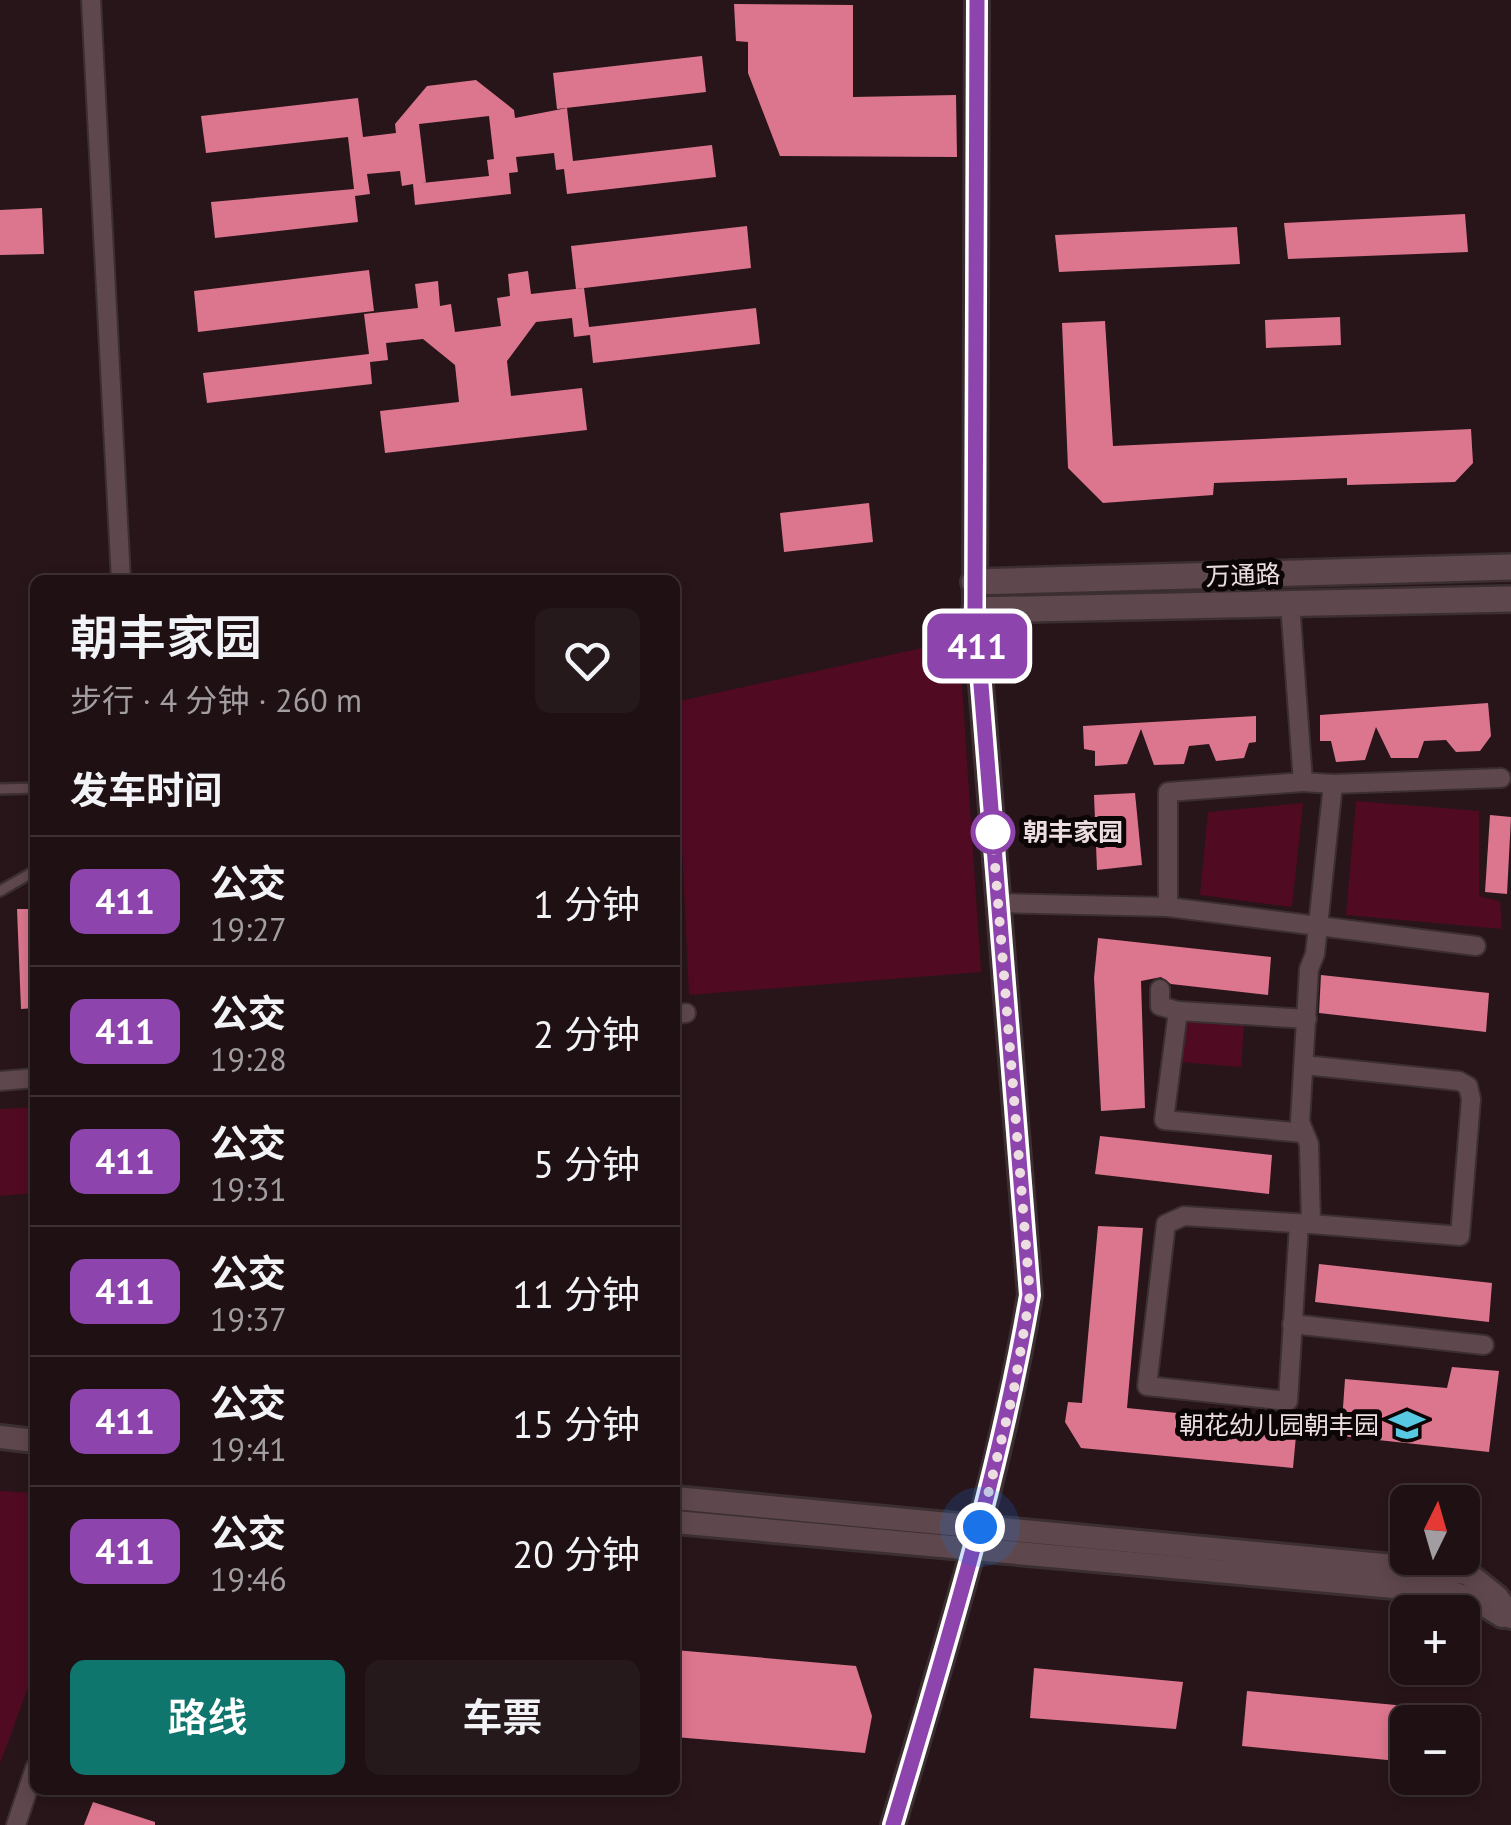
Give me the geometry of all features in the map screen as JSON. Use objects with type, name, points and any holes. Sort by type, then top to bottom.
[{"type":"main road","name":"万通路","points":[[974,582],[1511,567]]},
{"type":"main road","name":"万通路","points":[[975,610],[1511,599]]},
{"type":"street","points":[[91,0],[120,575]]},
{"type":"street","points":[[893,1825],[977,1539],[1014,1389],[1030,1295],[975,610],[977,0]]},
{"type":"street","points":[[1290,603],[1303,782]]},
{"type":"street","points":[[1168,907],[1168,792],[1303,782],[1500,778]]},
{"type":"street","points":[[1304,1065],[1468,1086],[1471,1099],[1460,1236],[1305,1224],[1184,1216],[1166,1224],[1147,1386],[1288,1401],[1292,1324],[1305,1224],[1309,1144],[1300,1122],[1309,969],[1318,926],[1333,784]]},
{"type":"street","points":[[999,903],[1168,907],[1476,946]]},
{"type":"street","points":[[1160,989],[1160,1006],[1178,1011],[1307,1019]]},
{"type":"street","points":[[1178,1011],[1164,1120],[1304,1133]]},
{"type":"street","points":[[0,1081],[30,1078]]},
{"type":"street","points":[[1292,1324],[1484,1345]]},
{"type":"street","points":[[0,1437],[30,1440]]},
{"type":"street","points":[[680,1499],[977,1539],[1449,1592],[1478,1601],[1511,1620]]},
{"type":"street","points":[[680,1522],[977,1539]]},
{"type":"street","points":[[16,1825],[30,1783]]},
{"type":"lane","points":[[0,789],[30,788]]},
{"type":"lane","points":[[0,891],[30,874]]},
{"type":"shaded area","points":[[959,640],[981,972],[689,995],[680,807],[680,701]]},
{"type":"shaded area","points":[[1356,801],[1479,811],[1479,896],[1500,901],[1502,929],[1346,915]]},
{"type":"shaded area","points":[[1303,803],[1292,907],[1200,895],[1208,812]]},
{"type":"shaded area","points":[[1185,1022],[1244,1026],[1241,1067],[1180,1062]]},
{"type":"shaded area","points":[[30,1107],[30,1193],[0,1196],[0,1109]]},
{"type":"shaded area","points":[[0,1491],[30,1493],[30,1682],[0,1763]]},
{"type":"building","points":[[734,4],[853,5],[853,97],[956,95],[957,157],[780,156],[748,73],[748,42],[736,41]]},
{"type":"building","points":[[702,56],[706,92],[557,109],[553,73]]},
{"type":"building","points":[[476,80],[514,110],[515,118],[567,108],[573,161],[712,145],[716,177],[567,194],[564,169],[556,170],[554,153],[516,157],[518,172],[509,173],[511,194],[415,205],[413,184],[402,186],[400,171],[367,174],[370,194],[355,196],[358,222],[215,238],[211,202],[354,189],[348,137],[206,153],[201,116],[358,98],[363,137],[396,133],[395,124],[427,86]],"holes":[[[489,116],[494,159],[487,160],[489,176],[426,183],[419,124]]]},
{"type":"building","points":[[42,208],[44,254],[0,255],[0,210]]},
{"type":"building","points":[[1465,214],[1468,252],[1288,259],[1284,223]]},
{"type":"building","points":[[747,226],[751,268],[576,289],[571,246]]},
{"type":"building","points":[[1237,227],[1240,264],[1059,272],[1055,235]]},
{"type":"building","points":[[369,270],[374,311],[198,332],[194,291]]},
{"type":"building","points":[[528,271],[531,294],[584,288],[589,327],[756,308],[760,344],[593,363],[590,335],[574,337],[572,318],[536,322],[507,361],[511,396],[582,388],[587,430],[385,453],[380,411],[459,402],[455,365],[423,339],[386,343],[388,360],[370,362],[372,384],[207,403],[203,373],[369,354],[364,314],[418,308],[415,284],[438,281],[440,306],[451,304],[455,332],[501,326],[497,298],[510,296],[508,274]]},
{"type":"building","points":[[1340,317],[1341,345],[1266,348],[1265,320]]},
{"type":"building","points":[[1105,321],[1113,446],[1471,429],[1473,463],[1455,482],[1347,485],[1347,478],[1214,483],[1213,495],[1103,503],[1068,468],[1062,323]]},
{"type":"building","points":[[869,503],[873,542],[784,552],[780,513]]},
{"type":"building","points":[[1488,703],[1491,736],[1480,751],[1456,752],[1446,740],[1424,741],[1418,758],[1391,758],[1376,727],[1365,760],[1336,762],[1331,741],[1320,741],[1320,715]]},
{"type":"building","points":[[1256,716],[1256,742],[1249,743],[1244,758],[1216,761],[1209,744],[1189,746],[1184,764],[1154,765],[1141,729],[1127,764],[1095,766],[1095,751],[1084,749],[1083,726]]},
{"type":"building","points":[[1135,793],[1142,865],[1097,870],[1094,795]]},
{"type":"building","points":[[1490,815],[1511,817],[1507,894],[1485,892]]},
{"type":"building","points":[[17,909],[30,909],[30,1008],[21,1009]]},
{"type":"building","points":[[1098,938],[1271,957],[1268,995],[1171,984],[1161,977],[1141,981],[1145,1108],[1101,1111],[1094,978]]},
{"type":"building","points":[[1321,975],[1489,993],[1486,1032],[1319,1013]]},
{"type":"building","points":[[1100,1136],[1272,1155],[1269,1194],[1095,1174]]},
{"type":"building","points":[[1098,1226],[1143,1228],[1127,1408],[1297,1425],[1293,1468],[1081,1448],[1065,1422],[1068,1402],[1082,1403]]},
{"type":"building","points":[[1319,1264],[1492,1283],[1489,1322],[1315,1302]]},
{"type":"building","points":[[1452,1367],[1499,1371],[1489,1452],[1341,1436],[1345,1379],[1447,1388]]},
{"type":"building","points":[[680,1650],[856,1666],[872,1716],[865,1753],[680,1737]]},
{"type":"building","points":[[1034,1668],[1183,1682],[1176,1729],[1030,1718]]},
{"type":"building","points":[[1247,1691],[1396,1705],[1390,1705],[1390,1760],[1242,1746]]},
{"type":"building","points":[[93,1802],[155,1822],[155,1825],[84,1825]]},
{"type":"bus line","name":"411","points":[[893,1825],[974,1550],[1014,1389],[1030,1295],[974,586],[977,0]]},
{"type":"place","name":"朝丰家园","points":[[993,832]]},
{"type":"place","name":"朝花幼儿园朝丰园","points":[[1407,1425]]},
{"type":"route","points":[[980,1527],[1014,1389],[1030,1295],[1024,1184],[992,828],[993,832]]}]
